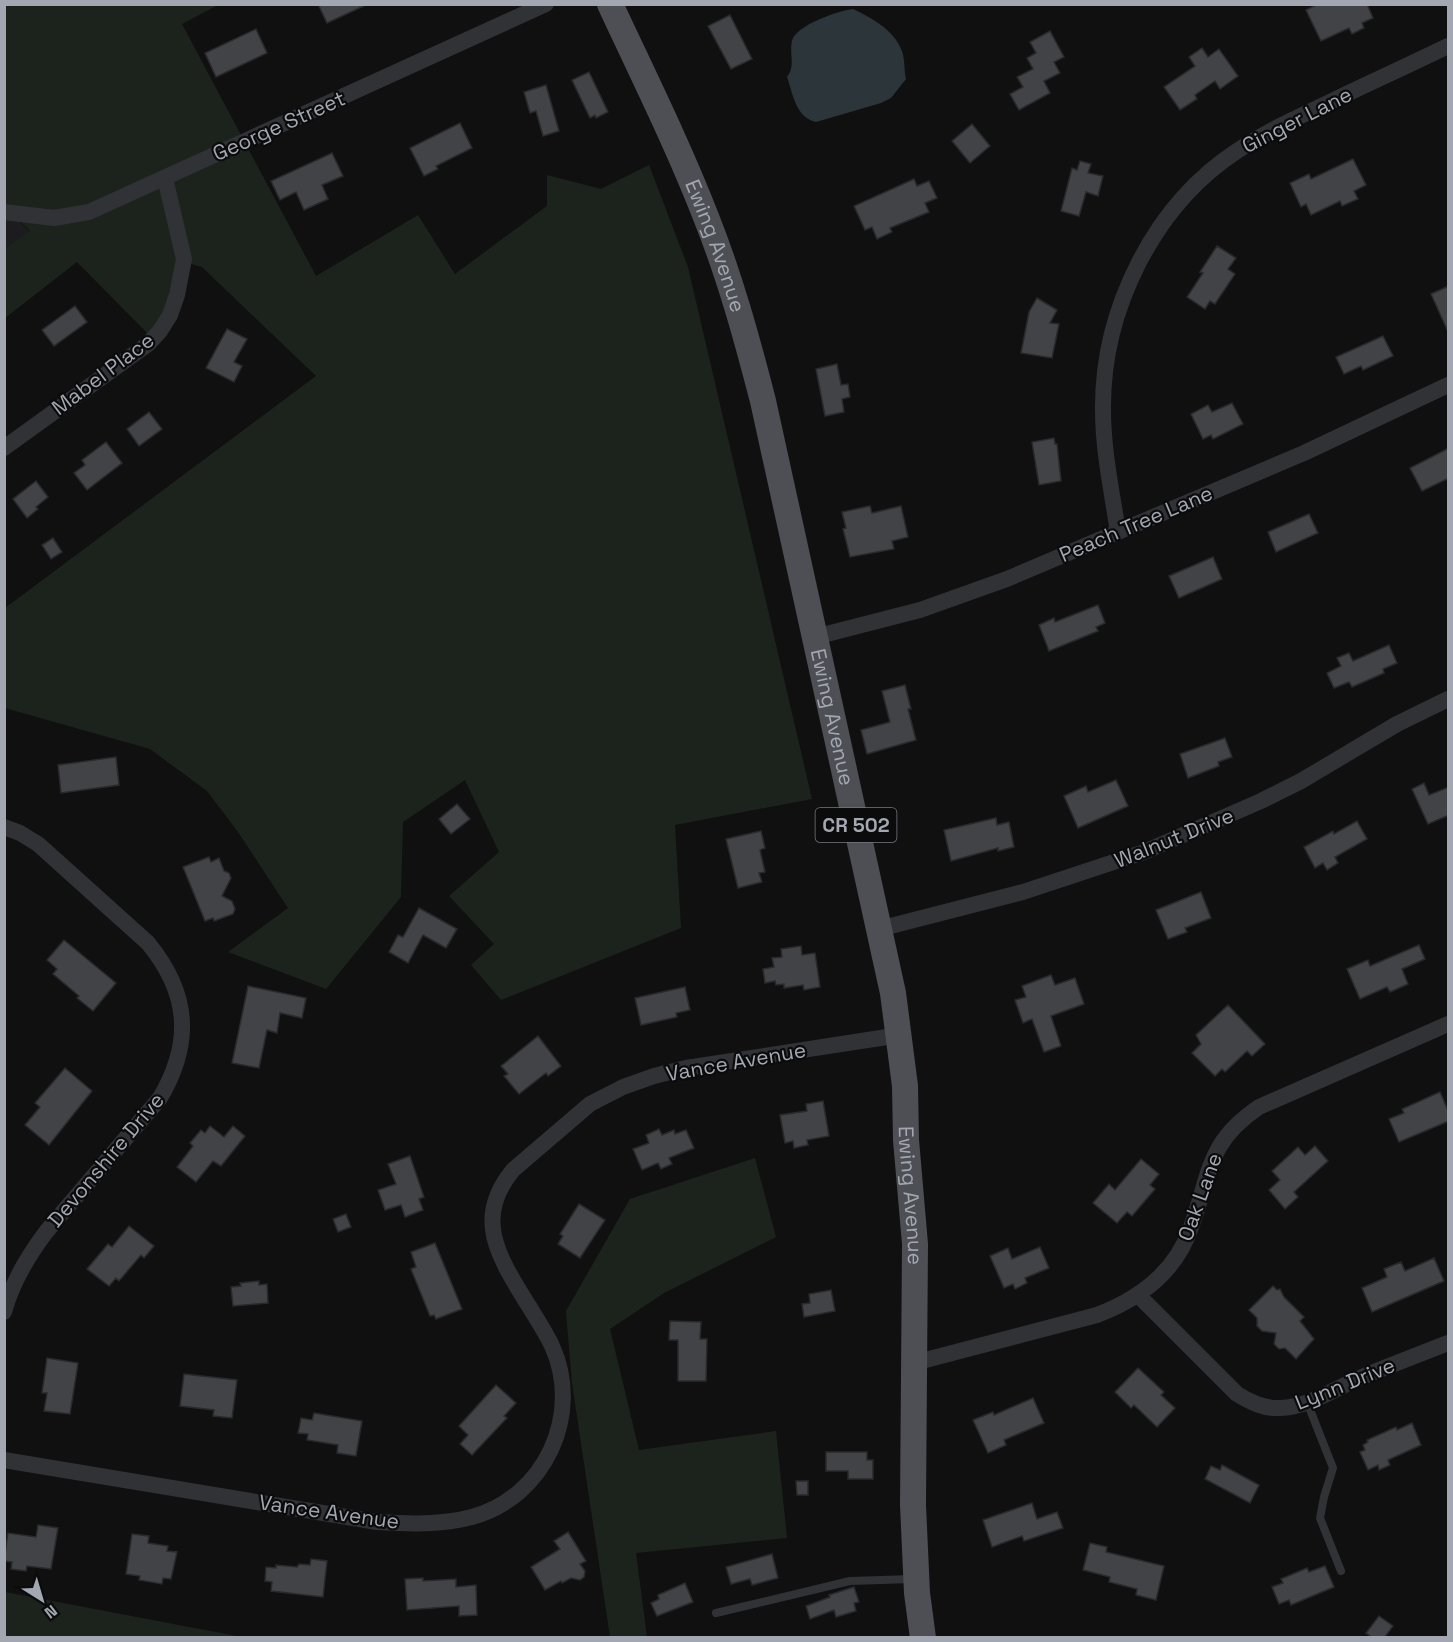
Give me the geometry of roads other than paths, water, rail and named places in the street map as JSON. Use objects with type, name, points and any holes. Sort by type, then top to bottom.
[{"type":"main road","name":"Ewing Avenue","points":[[610,4],[679,151],[731,286],[763,401],[893,993],[900,1035],[915,1244],[913,1505],[916,1579],[923,1638]]},
{"type":"street","name":"George Street","points":[[4,212],[54,218],[89,212],[546,4]]},
{"type":"street","name":"Ginger Lane","points":[[1118,532],[1105,443],[1104,377],[1110,340],[1119,308],[1134,272],[1168,216],[1190,192],[1235,152],[1268,132],[1449,46]]},
{"type":"street","name":"Mabel Place","points":[[4,448],[148,344],[170,315],[177,295],[184,259],[165,178]]},
{"type":"street","name":"Peach Tree Lane","points":[[815,637],[920,610],[974,592],[1304,453],[1449,385]]},
{"type":"street","name":"Walnut Drive","points":[[879,929],[1023,892],[1144,852],[1215,823],[1281,791],[1397,724],[1449,699]]},
{"type":"street","name":"Devonshire Drive","points":[[4,827],[38,844],[148,943],[163,960],[174,981],[181,1003],[183,1023],[178,1060],[171,1080],[160,1098],[36,1245],[16,1278],[4,1312]]},
{"type":"street","name":"Oak Lane","points":[[914,1363],[1097,1315],[1120,1306],[1138,1295],[1166,1270],[1181,1250],[1191,1229],[1213,1156],[1229,1132],[1242,1119],[1259,1107],[1449,1024]]},
{"type":"street","name":"Vance Avenue","points":[[4,1460],[377,1522],[409,1524],[446,1522],[473,1517],[493,1509],[510,1500],[528,1485],[541,1468],[559,1432],[563,1411],[560,1368],[552,1346],[500,1254],[492,1229],[496,1197],[503,1182],[513,1170],[590,1104],[654,1076],[686,1068],[900,1035]]},
{"type":"street","name":"Lynn Drive","points":[[1138,1295],[1237,1394],[1265,1407],[1279,1408],[1307,1402],[1362,1377],[1449,1343]]},
{"type":"lane","points":[[1307,1402],[1333,1468],[1320,1518],[1341,1571]]},
{"type":"lane","points":[[716,1614],[850,1581],[916,1579]]}]
